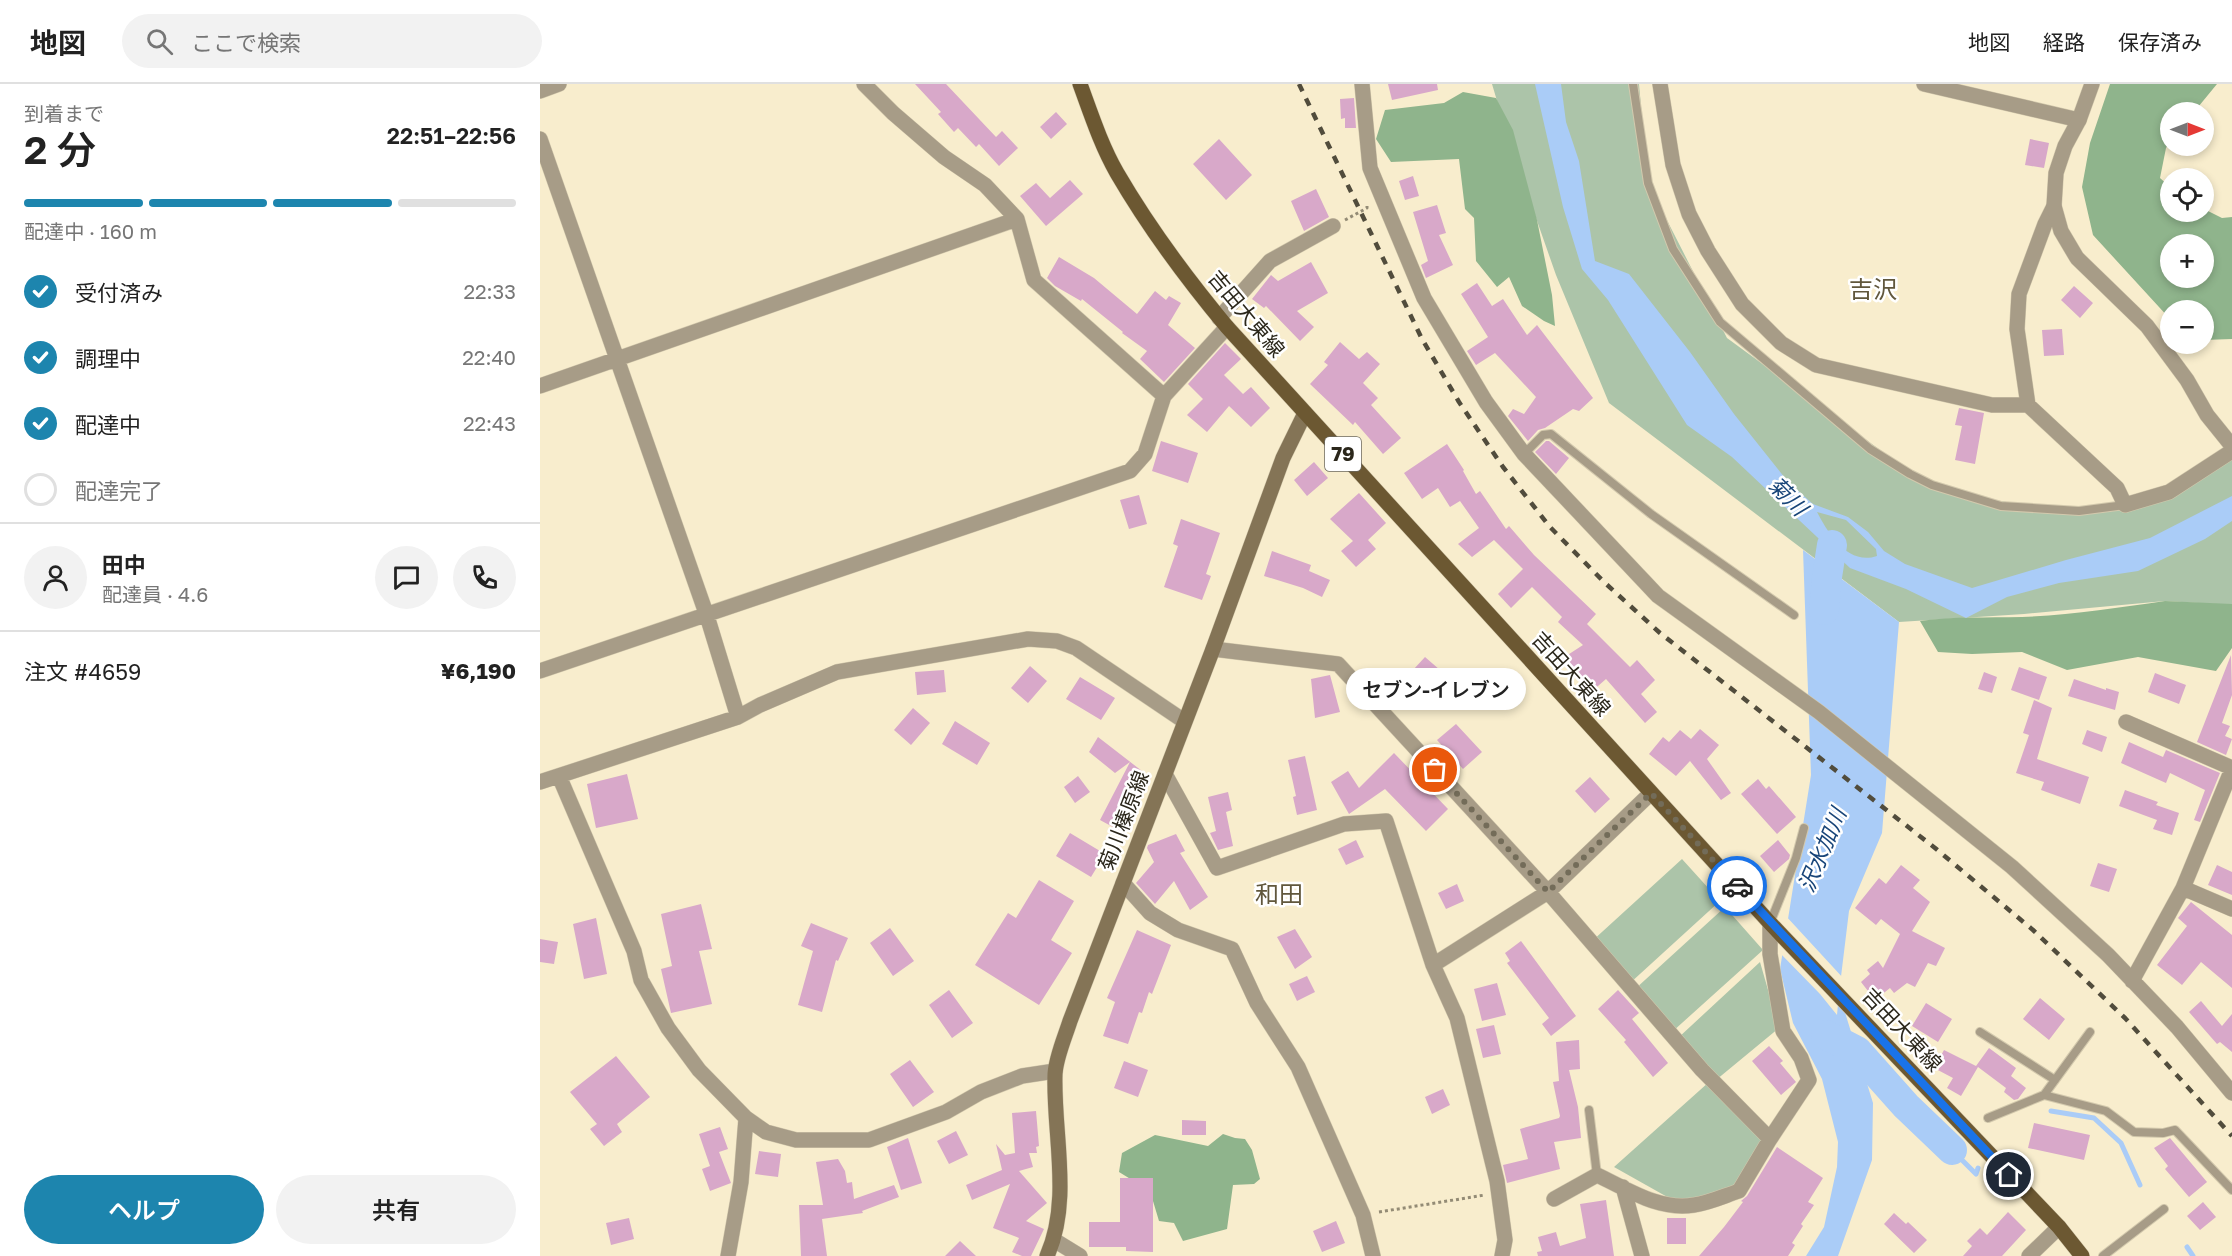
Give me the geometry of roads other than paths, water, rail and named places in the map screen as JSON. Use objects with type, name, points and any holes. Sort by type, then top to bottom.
[{"type":"main road","name":"吉田大東線","points":[[1080,84],[1098,134],[1117,172],[1165,248],[1223,323],[1774,927],[2059,1227],[2082,1256]]},
{"type":"main road","name":"菊川榛原線","points":[[1047,1256],[1054,1240],[1060,1206],[1055,1071],[1070,1021],[1213,649],[1283,458],[1305,413]]},
{"type":"street","points":[[540,91],[559,84]]},
{"type":"street","points":[[864,84],[893,113],[944,157],[985,185],[1017,219],[1034,280],[1164,396]]},
{"type":"street","points":[[1362,84],[1370,168],[1424,298],[1486,402],[1524,454],[1658,596],[1819,712],[2012,867],[2108,955],[2177,1027],[2232,1093]]},
{"type":"street","points":[[1660,84],[1673,165],[1689,214],[1708,251],[1742,304],[1781,343],[1815,365],[1992,405],[2028,405]]},
{"type":"street","points":[[1924,84],[2079,120]]},
{"type":"street","points":[[2092,84],[2079,120],[2065,146],[2056,173],[2054,206],[2019,294],[2017,329],[2028,405],[2117,488],[2125,505],[2169,492],[2232,451]]},
{"type":"street","points":[[540,139],[706,616],[738,717]]},
{"type":"street","points":[[2054,206],[2061,231],[2077,258],[2147,326],[2187,380],[2206,415],[2232,446]]},
{"type":"street","points":[[540,386],[1017,219]]},
{"type":"street","points":[[540,671],[1130,471],[1145,454],[1164,396],[1270,261],[1334,226]]},
{"type":"street","points":[[540,782],[738,717],[760,705],[837,672],[1028,639],[1057,641],[1076,648],[1184,721]]},
{"type":"street","points":[[1213,649],[1338,664],[1548,892],[1702,1070],[1770,1139]]},
{"type":"street","points":[[2126,722],[2232,769],[2183,888],[2132,981]]},
{"type":"street","points":[[1164,774],[1216,868],[1344,824],[1386,821],[1433,965],[1456,1018],[1499,1193],[1506,1240],[1502,1256]]},
{"type":"street","points":[[559,776],[634,951],[641,980],[668,1028],[699,1070],[746,1118],[766,1132],[796,1140],[869,1140],[946,1112],[981,1092],[1022,1076],[1055,1071]]},
{"type":"street","points":[[1433,965],[1548,892],[1651,793]]},
{"type":"street","points":[[1123,883],[1150,913],[1178,930],[1232,949],[1257,1003],[1298,1067],[1362,1215],[1373,1256]]},
{"type":"street","points":[[2183,888],[2232,909]]},
{"type":"street","points":[[1554,1198],[1597,1175],[1652,1202],[1679,1207],[1696,1205],[1739,1191],[1809,1080],[1801,1058],[1783,1031],[1770,954],[1774,927]]},
{"type":"street","points":[[728,1256],[741,1182],[746,1118]]},
{"type":"street","points":[[1623,1187],[1642,1256]]},
{"type":"street","points":[[2029,1256],[2059,1227]]},
{"type":"street","points":[[1054,1240],[1080,1256]]},
{"type":"lane","points":[[1633,84],[1648,183],[1673,249],[1720,322],[1870,449],[1932,485],[2001,506],[2079,511],[2125,505]]},
{"type":"lane","points":[[1524,454],[1543,435],[1551,434],[1651,514],[1794,615]]},
{"type":"lane","points":[[1774,927],[1804,828]]},
{"type":"lane","points":[[1980,1032],[2055,1080]]},
{"type":"lane","points":[[1988,1118],[2044,1095],[2090,1032]]},
{"type":"lane","points":[[2044,1095],[2106,1111],[2134,1132],[2163,1133],[2175,1130],[2232,1190]]},
{"type":"lane","points":[[1589,1110],[1597,1175]]},
{"type":"lane","points":[[2103,1256],[2164,1209]]},
{"type":"water","name":"菊川","points":[[1535,84],[1561,84],[1566,122],[1579,161],[1595,261],[1629,274],[1789,483],[1813,504],[1848,517],[1868,532],[1884,551],[1905,564],[1972,588],[2150,538],[2232,496],[2232,521],[2205,539],[2138,571],[2059,583],[2007,597],[1966,618],[1906,589],[1850,568],[1732,457],[1687,425],[1608,300],[1582,269],[1563,207]],"holes":[[[1817,512],[1846,520],[1876,549],[1877,556],[1867,558],[1848,552],[1833,538]]]},
{"type":"water","points":[[1803,550],[1899,622],[1882,833],[1849,911],[1839,993],[1873,1103],[1872,1160],[1838,1256],[1806,1256],[1824,1227],[1837,1167],[1838,1142],[1822,1079],[1793,1023],[1780,969],[1811,775]]},
{"type":"waterway","name":"沢水加川","points":[[1824,610],[1832,545]]},
{"type":"waterway","points":[[1826,1035],[1857,1051],[1906,1106],[1952,1150]]},
{"type":"waterway","points":[[2051,1111],[2094,1118],[2121,1143],[2140,1185]]},
{"type":"waterway","points":[[1952,1150],[1976,1174],[1978,1168]]},
{"type":"waterway","points":[[2187,1247],[2193,1256]]},
{"type":"railway","points":[[1299,84],[1422,339],[1459,402],[1503,467],[1550,527],[1604,582],[1660,633],[1935,848],[2033,930],[2125,1018],[2232,1136]]},
{"type":"place","name":"セブン-イレブン","points":[[1435,770]]},
{"type":"district","name":"吉沢","points":[[1873,290]]},
{"type":"district","name":"和田","points":[[1279,895]]}]
